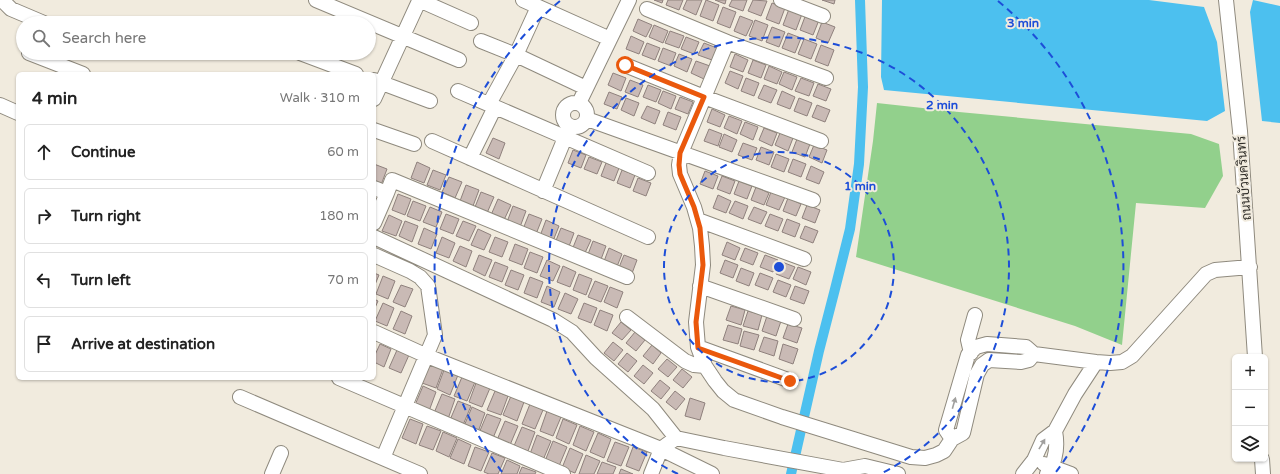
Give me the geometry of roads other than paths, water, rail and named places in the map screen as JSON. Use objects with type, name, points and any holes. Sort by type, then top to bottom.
[{"type":"street","points":[[2,0],[11,9],[28,16]]},
{"type":"street","points":[[316,0],[355,16]]},
{"type":"street","points":[[430,101],[378,82],[403,36],[419,0],[471,23]]},
{"type":"street","points":[[523,0],[610,39]]},
{"type":"street","points":[[579,104],[629,0]]},
{"type":"street","points":[[781,0],[823,16]]},
{"type":"street","name":"ถนนบัวนครินทร์","points":[[1226,0],[1240,131],[1255,354]]},
{"type":"street","points":[[470,158],[492,106],[538,7]]},
{"type":"street","points":[[647,9],[727,42],[826,78]]},
{"type":"street","points":[[376,25],[459,60]]},
{"type":"street","points":[[481,41],[516,55],[586,88]]},
{"type":"street","points":[[727,42],[680,153],[679,165],[680,174],[694,207],[700,228],[703,265],[696,322],[698,348],[705,366],[723,391],[734,400],[782,417],[911,457],[925,458],[936,455],[944,450],[952,439],[963,433],[977,374],[982,365],[989,360],[1022,362],[1028,360],[1034,354]]},
{"type":"street","points":[[47,60],[78,72]]},
{"type":"street","points":[[319,60],[351,72]]},
{"type":"street","points":[[625,65],[704,97],[821,141]]},
{"type":"street","points":[[458,91],[492,106],[567,132],[648,173]]},
{"type":"street","points":[[543,190],[567,132],[562,116],[564,109],[569,104],[579,104],[583,106],[587,111],[587,119],[583,125],[567,132]]},
{"type":"street","points":[[0,106],[16,112]]},
{"type":"street","points":[[587,119],[813,200]]},
{"type":"street","points":[[376,131],[414,144]]},
{"type":"street","points":[[432,141],[648,237]]},
{"type":"street","points":[[376,212],[380,191],[392,180],[627,277]]},
{"type":"street","points":[[698,220],[804,258]]},
{"type":"street","points":[[376,238],[554,320],[572,332],[596,358],[653,409],[676,438],[848,472],[865,466],[898,474]]},
{"type":"street","points":[[376,256],[410,271],[420,277],[428,286],[435,335],[383,458]]},
{"type":"street","points":[[952,439],[946,430],[968,355],[976,348],[987,344],[1000,344],[1026,348],[1034,354],[1096,362],[1122,362],[1132,356],[1206,274],[1215,270],[1250,267]]},
{"type":"street","points":[[700,286],[794,319]]},
{"type":"street","points":[[971,352],[969,346],[969,334],[975,315]]},
{"type":"street","points":[[627,317],[685,361],[694,365],[705,366]]},
{"type":"street","points":[[376,333],[427,356],[661,449],[712,474]]},
{"type":"street","points":[[1000,344],[1000,361]]},
{"type":"street","points":[[698,348],[790,381]]},
{"type":"street","points":[[1023,474],[1034,460],[1043,440],[1055,431],[1075,394],[1096,362]]},
{"type":"street","points":[[344,380],[563,474]]},
{"type":"street","points":[[240,397],[420,474]]},
{"type":"street","points":[[1051,472],[1058,445],[1055,431]]},
{"type":"street","points":[[651,474],[661,449],[676,438]]},
{"type":"street","points":[[272,474],[281,453]]},
{"type":"street","points":[[1034,460],[1051,472],[1071,474]]},
{"type":"street","points":[[1262,462],[1263,474]]},
{"type":"water","points":[[882,0],[1149,0],[1204,7],[1217,42],[1225,111],[1207,121],[884,90],[881,77]]},
{"type":"water","points":[[1253,0],[1280,6],[1280,123],[1262,121],[1250,12]]},
{"type":"waterway","points":[[791,474],[819,351],[850,229],[859,164],[863,87],[860,0]]}]
